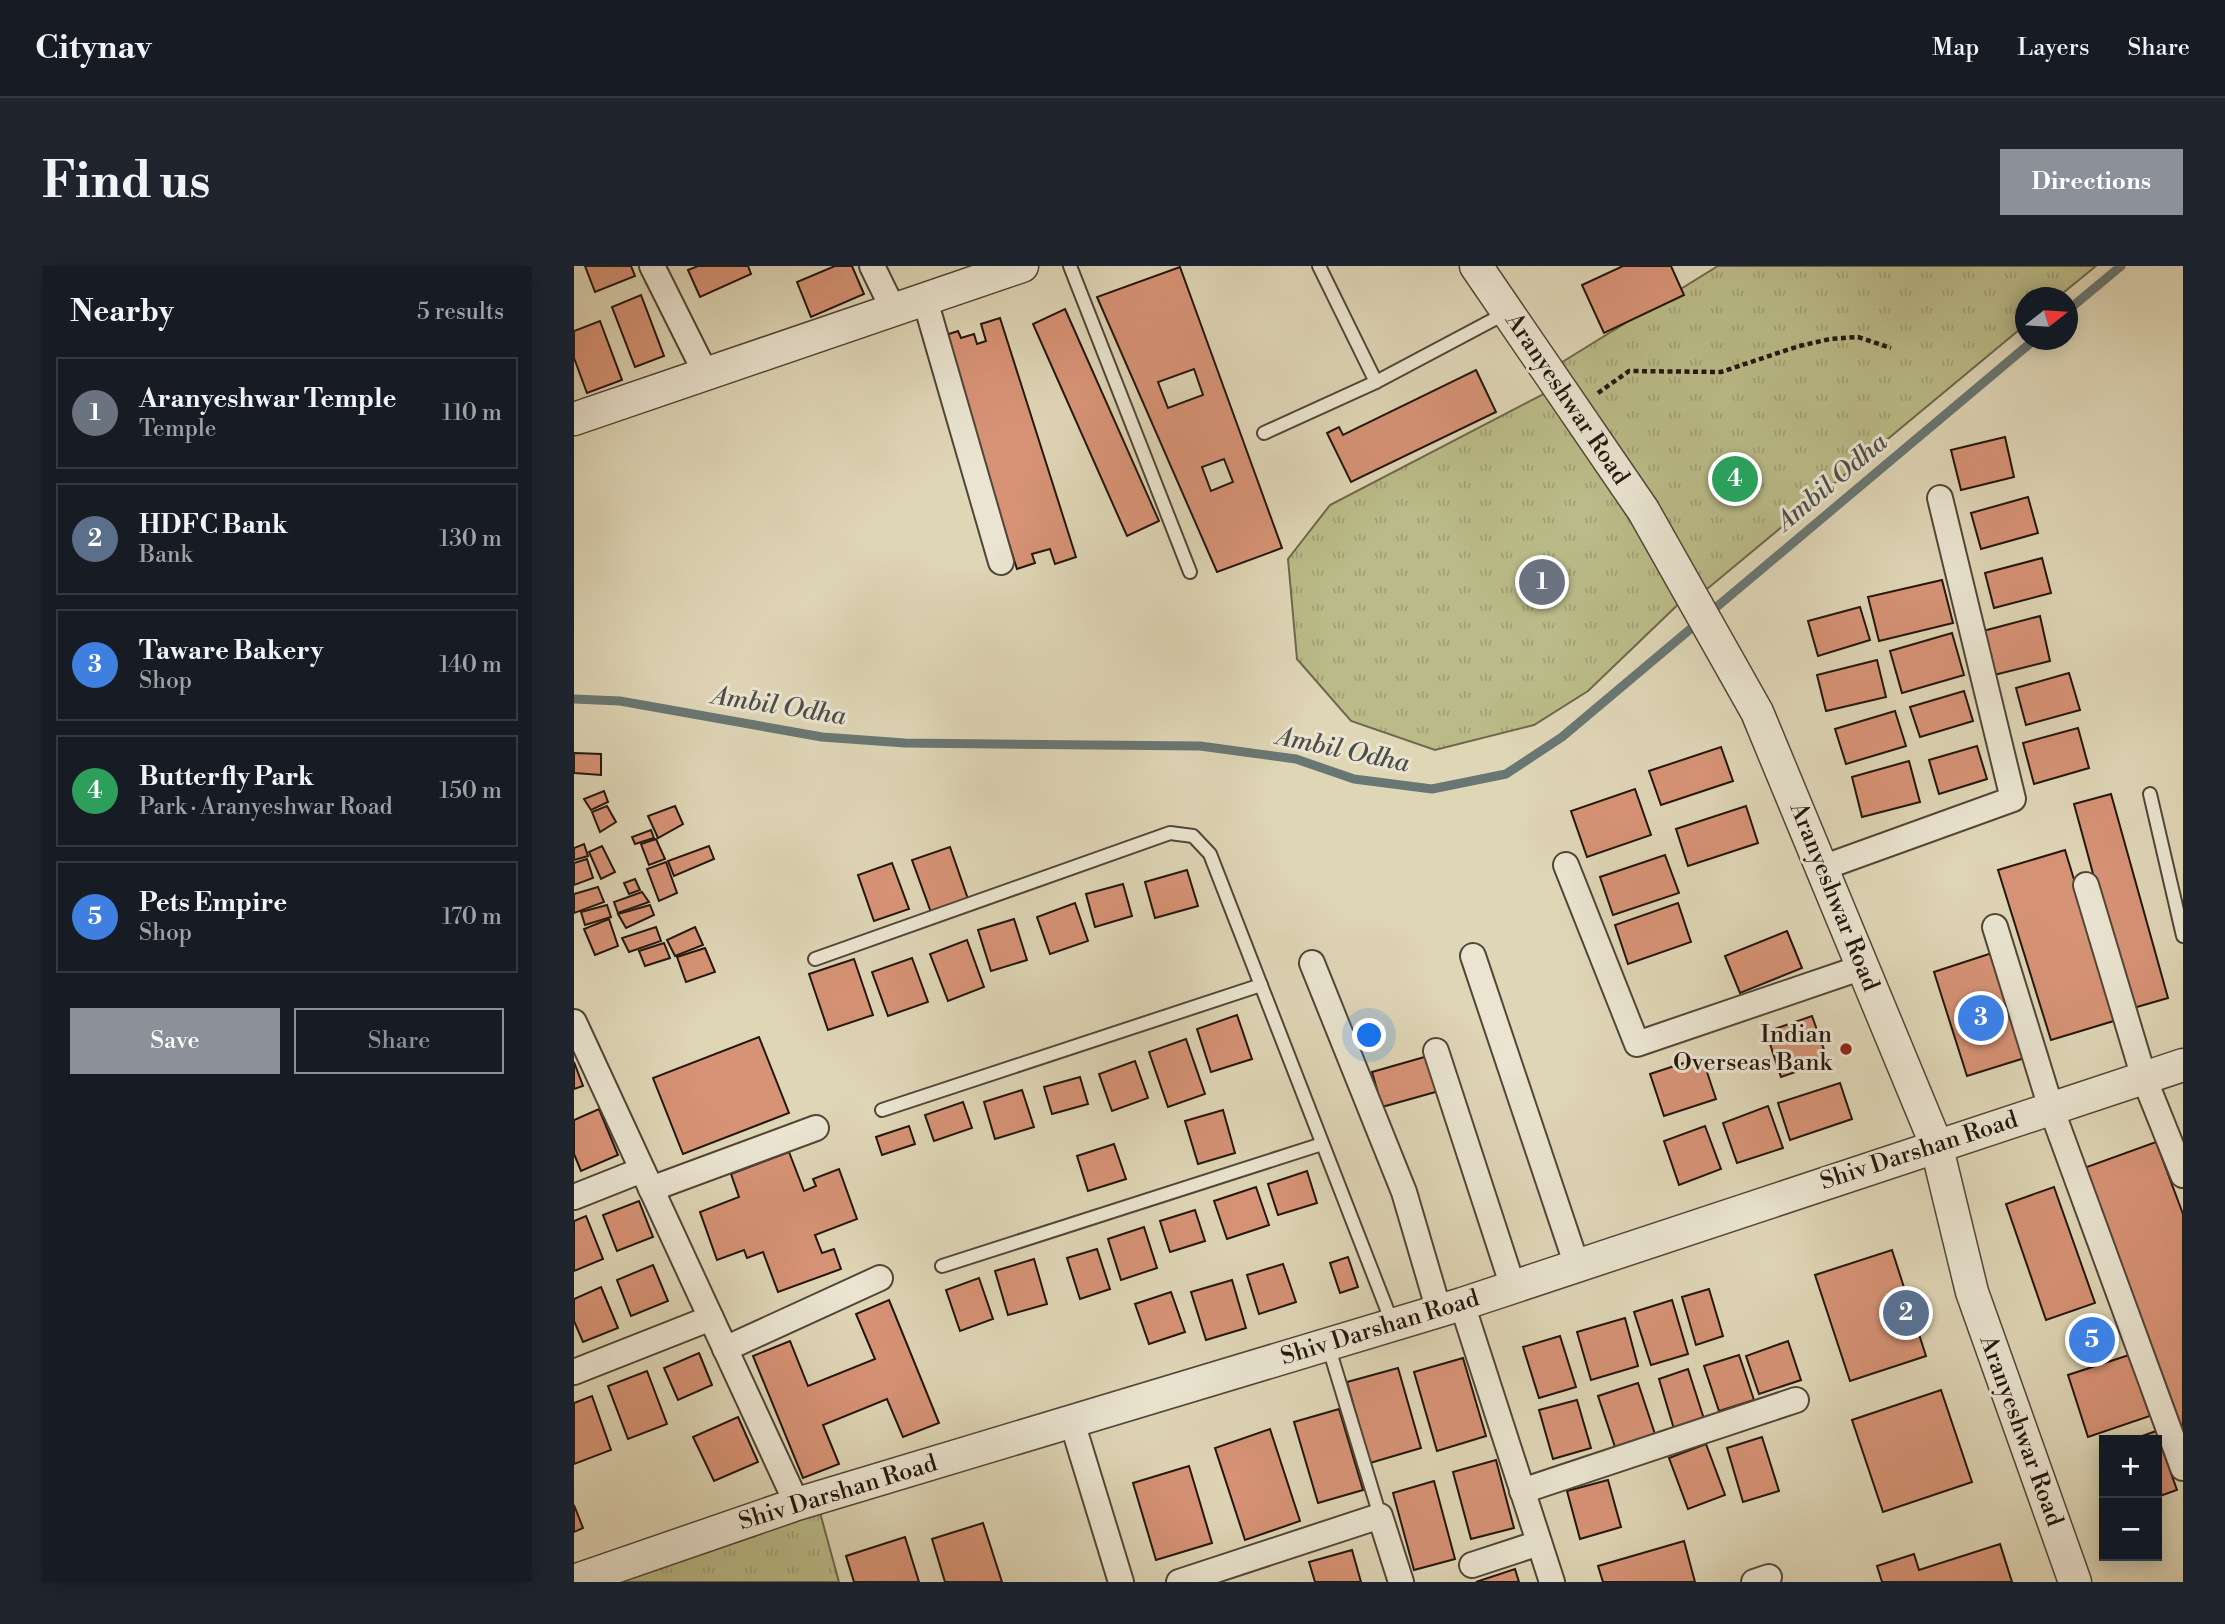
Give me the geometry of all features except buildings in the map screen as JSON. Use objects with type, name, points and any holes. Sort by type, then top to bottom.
[{"type":"street","points":[[652,266],[706,374]]},
{"type":"street","points":[[872,266],[894,311]]},
{"type":"street","name":"Aranyeshwar Road","points":[[1476,266],[1643,510],[1757,712],[1936,1144],[1972,1292],[2075,1582]]},
{"type":"street","points":[[574,419],[894,311],[1009,268]]},
{"type":"street","points":[[925,300],[1001,562]]},
{"type":"street","points":[[1822,868],[2013,799],[1940,498]]},
{"type":"street","points":[[1566,865],[1637,1044],[1863,967]]},
{"type":"street","points":[[2086,885],[2144,1078],[2183,1175]]},
{"type":"street","points":[[1995,927],[2052,1108],[2183,1468]]},
{"type":"street","points":[[1473,956],[1577,1266]]},
{"type":"street","points":[[1312,963],[1522,1491],[1552,1582]]},
{"type":"street","points":[[574,1022],[797,1504]]},
{"type":"street","points":[[1436,1051],[1513,1287]]},
{"type":"street","name":"Shiv Darshan Road","points":[[574,1581],[797,1504],[1451,1308],[1936,1144],[2183,1065]]},
{"type":"street","points":[[574,1197],[647,1179],[816,1128]]},
{"type":"street","points":[[725,1349],[880,1278]]},
{"type":"street","points":[[574,1372],[711,1318]]},
{"type":"street","points":[[1522,1491],[1796,1400]]},
{"type":"street","points":[[1072,1422],[1121,1582]]},
{"type":"street","points":[[1195,1580],[1380,1516],[1401,1582]]},
{"type":"street","points":[[1472,1565],[1539,1543]]},
{"type":"lane","points":[[1070,266],[1191,572]]},
{"type":"lane","points":[[1319,266],[1376,382]]},
{"type":"lane","points":[[1264,433],[1376,382],[1508,313]]},
{"type":"lane","points":[[2150,794],[2183,936]]},
{"type":"lane","points":[[815,959],[1170,833],[1193,836],[1210,854],[1393,1325]]},
{"type":"lane","points":[[883,1110],[1261,985]]},
{"type":"lane","points":[[942,1266],[1322,1144]]},
{"type":"lane","points":[[1328,1345],[1380,1516]]},
{"type":"path","points":[[1574,409],[1629,371],[1721,372],[1799,346],[1830,339],[1858,337],[1891,348]]},
{"type":"green space","points":[[1718,266],[2096,266],[2070,287],[2015,287],[2015,333],[1701,594],[1559,364]]},
{"type":"green space","points":[[1559,386],[1690,593],[1588,691],[1534,725],[1435,750],[1351,721],[1297,659],[1288,559],[1330,505]]},
{"type":"green space","points":[[816,1498],[839,1582],[574,1582]]},
{"type":"waterway","name":"Ambil Odha","points":[[2078,302],[2121,266]]},
{"type":"waterway","name":"Ambil Odha","points":[[574,699],[620,701],[822,737],[905,743],[1200,746],[1296,759],[1354,779],[1432,789],[1506,774],[1562,737],[2022,350]]},
{"type":"place","name":"Butterfly Park","points":[[1735,479]]},
{"type":"place","name":"Aranyeshwar Temple","points":[[1542,582]]},
{"type":"place","name":"Taware Bakery","points":[[1981,1018]]},
{"type":"place","name":"Indian Overseas Bank","points":[[1846,1049]]},
{"type":"place","name":"HDFC Bank","points":[[1906,1313]]},
{"type":"place","name":"Pets Empire","points":[[2092,1340]]}]
